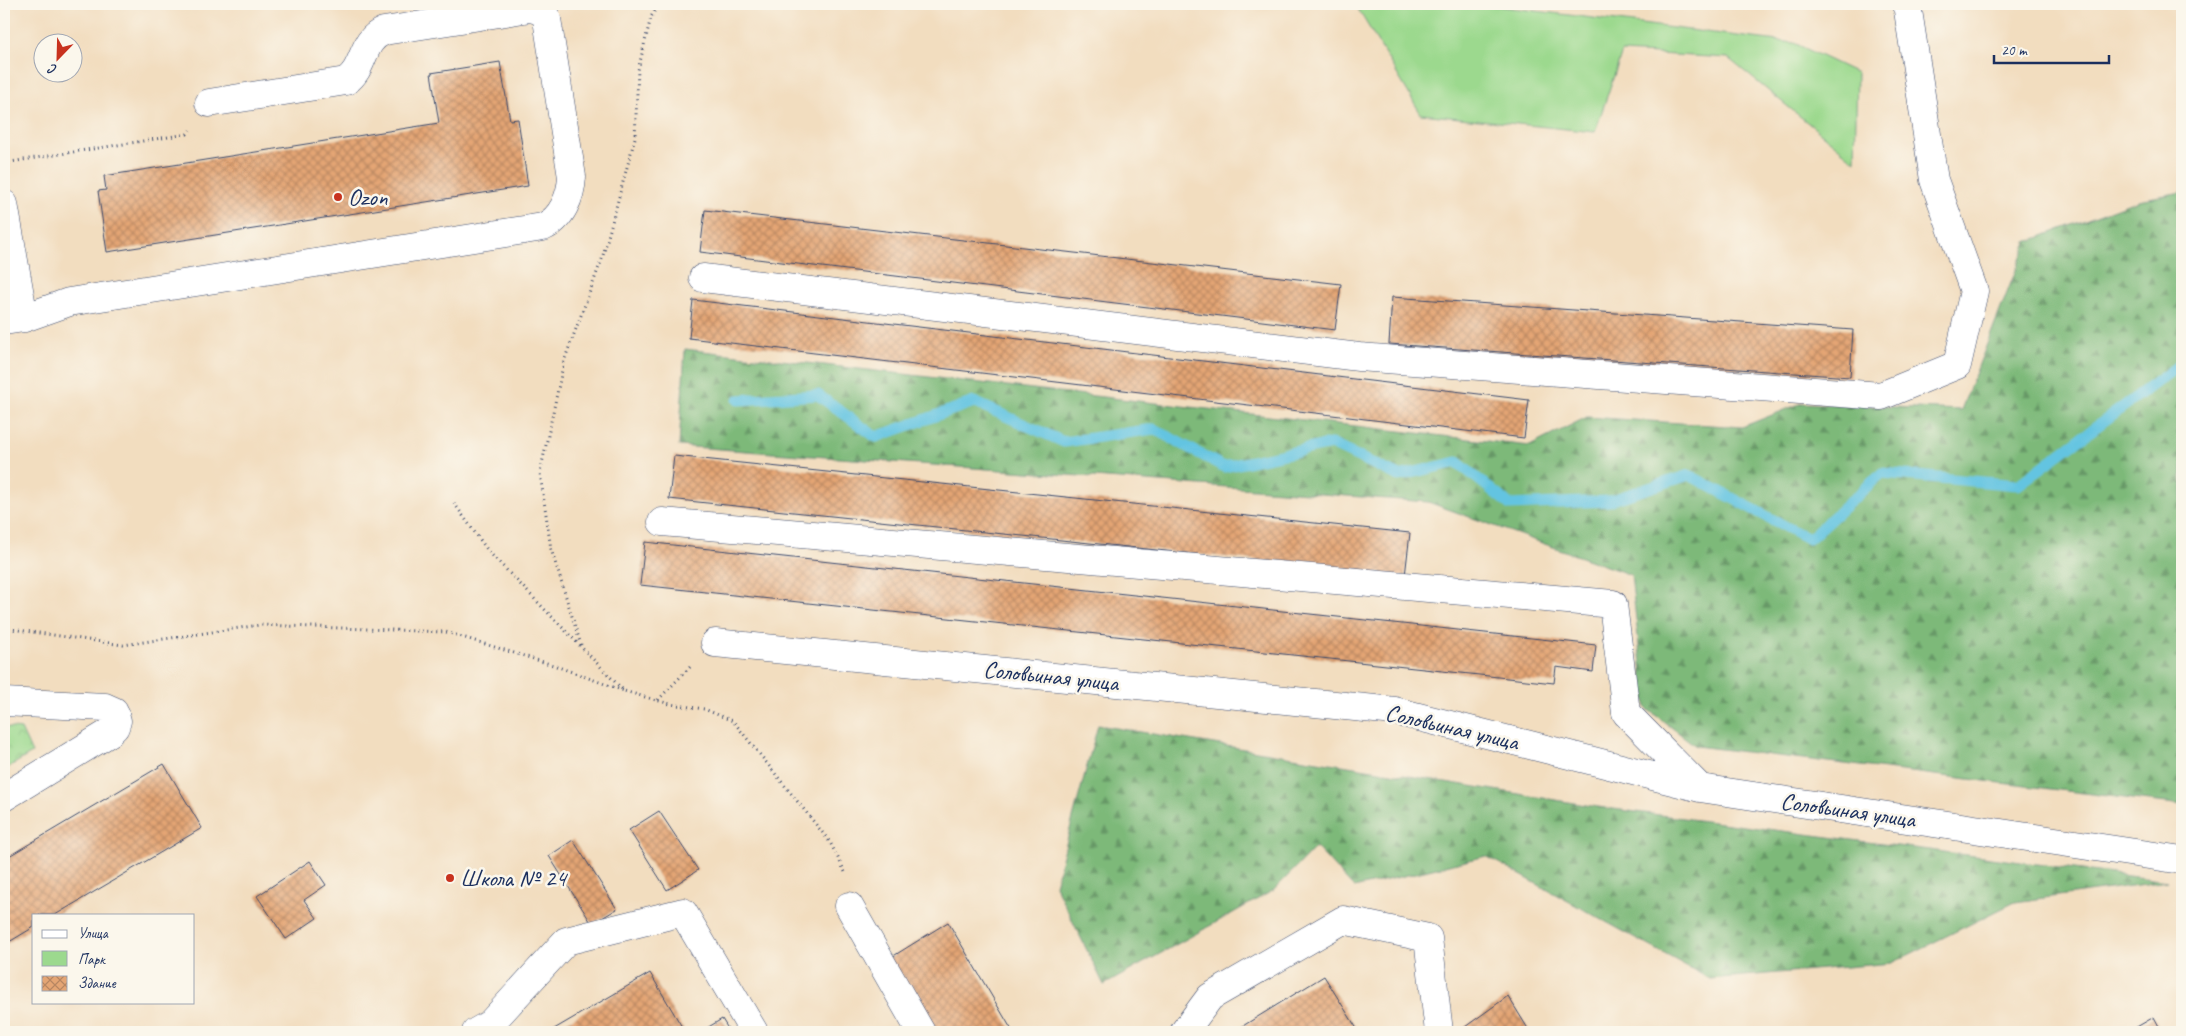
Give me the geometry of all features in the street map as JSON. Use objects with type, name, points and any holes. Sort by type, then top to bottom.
[{"type":"street","points":[[703,278],[1359,357],[1881,396],[1957,365],[1974,291],[1934,180],[1908,4]]},
{"type":"street","points":[[4,204],[14,320],[69,302],[543,227],[551,224],[557,218],[571,186],[572,176],[547,19],[542,11],[530,8],[384,31],[375,34],[368,45],[358,70],[346,81],[210,103]]},
{"type":"street","points":[[662,522],[1613,604],[1626,713],[1700,788]]},
{"type":"street","name":"Соловьиная улица","points":[[715,643],[1395,711],[1700,788],[2182,860]]},
{"type":"street","points":[[4,702],[105,707],[114,712],[117,721],[115,727],[109,733],[4,798]]},
{"type":"street","points":[[848,906],[921,1032]]},
{"type":"street","points":[[476,1032],[490,1024],[566,941],[683,912],[754,1032]]},
{"type":"street","points":[[1184,1032],[1210,996],[1343,920],[1428,938],[1438,1032]]},
{"type":"path","points":[[581,645],[551,549],[540,473],[564,361],[602,259],[635,138],[638,70],[651,17],[659,4]]},
{"type":"path","points":[[4,163],[187,134],[210,103]]},
{"type":"path","points":[[454,503],[488,551],[624,691]]},
{"type":"path","points":[[4,628],[122,645],[260,625],[446,632],[553,665],[624,691],[670,704],[704,709],[733,721],[830,842]]},
{"type":"path","points":[[658,700],[715,643]]},
{"type":"green space","points":[[1355,4],[1480,4],[1794,43],[1857,73],[1855,161],[1728,58],[1622,52],[1595,132],[1421,114]]},
{"type":"green space","points":[[2182,192],[2182,805],[1696,746],[1646,708],[1631,575],[1428,502],[679,446],[685,349],[1530,446],[1587,417],[1742,427],[1802,403],[1961,410],[2027,242],[2138,200]]},
{"type":"green space","points":[[1098,725],[1598,807],[2167,881],[2015,902],[1892,963],[1710,979],[1486,856],[1354,888],[1316,847],[1274,890],[1104,985],[1055,885]]},
{"type":"green space","points":[[4,727],[21,729],[32,753],[4,770]]},
{"type":"building","points":[[500,62],[510,120],[518,119],[528,186],[107,252],[98,191],[106,190],[104,176],[439,123],[431,73]]},
{"type":"building","points":[[705,210],[1341,284],[1335,330],[700,252]]},
{"type":"building","points":[[1392,297],[1853,330],[1850,377],[1389,344]]},
{"type":"building","points":[[693,300],[1529,400],[1524,438],[689,338]]},
{"type":"building","points":[[674,456],[1410,533],[1405,576],[669,499]]},
{"type":"building","points":[[645,542],[1596,645],[1593,672],[1556,667],[1554,683],[640,585]]},
{"type":"building","points":[[164,764],[202,828],[57,914],[32,914],[32,928],[4,945],[4,859]]},
{"type":"building","points":[[659,811],[698,870],[667,890],[629,830]]},
{"type":"building","points":[[573,840],[617,909],[592,924],[549,856]]},
{"type":"building","points":[[310,861],[326,885],[304,900],[317,918],[286,939],[257,896]]},
{"type":"building","points":[[948,922],[1013,1032],[929,1032],[887,960]]},
{"type":"building","points":[[650,973],[685,1032],[549,1032]]},
{"type":"building","points":[[1324,976],[1359,1032],[1233,1032]]},
{"type":"building","points":[[1508,996],[1530,1032],[1458,1032]]},
{"type":"building","points":[[2154,1017],[2162,1032],[2128,1032]]},
{"type":"building","points":[[722,1019],[730,1032],[700,1032]]},
{"type":"waterway","points":[[738,400],[818,395],[876,437],[974,402],[1064,442],[1154,429],[1224,467],[1331,444],[1399,476],[1457,462],[1510,505],[1609,501],[1689,475],[1809,539],[1882,473],[2018,485],[2182,363]]},
{"type":"place","name":"Ozon","points":[[338,197]]},
{"type":"place","name":"Школа № 24","points":[[450,878]]}]
